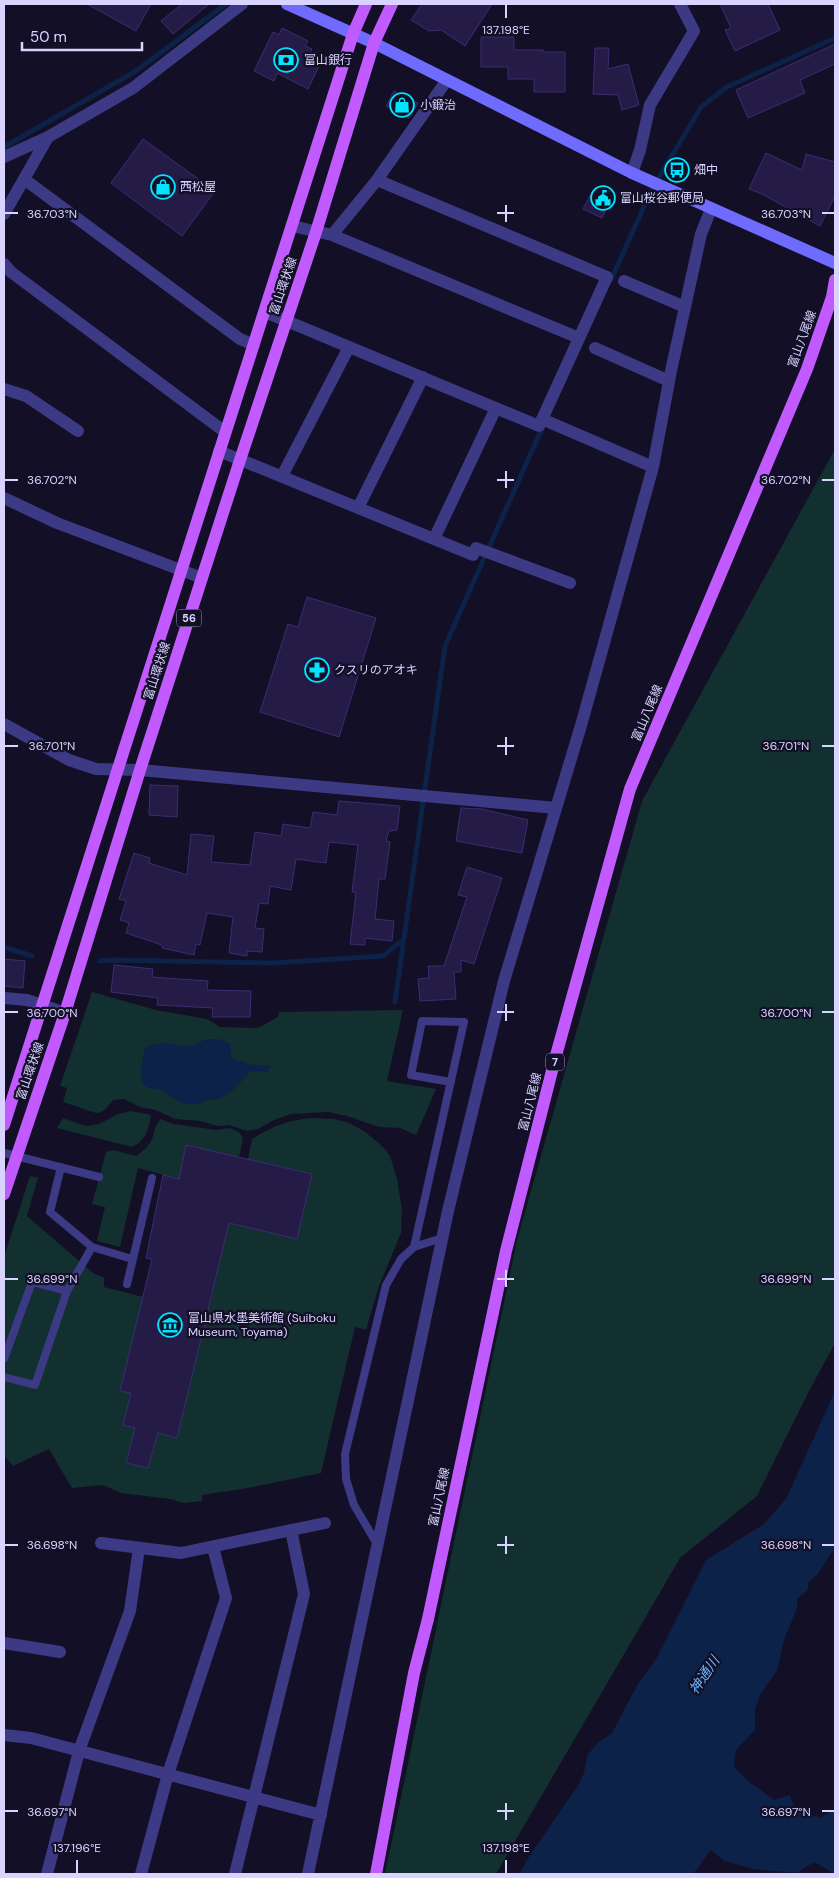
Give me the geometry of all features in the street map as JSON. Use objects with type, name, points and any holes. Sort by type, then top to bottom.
[{"type":"main road","points":[[352,34],[366,4]]},
{"type":"main road","points":[[374,43],[392,4]]},
{"type":"main road","name":"富山環状線","points":[[4,1125],[265,312],[352,34]]},
{"type":"main road","name":"富山環状線","points":[[4,1194],[10,1155],[65,1013],[140,770],[316,232],[374,43]]},
{"type":"main road","name":"富山八尾線","points":[[376,1874],[414,1673],[428,1619],[506,1252],[555,1059],[630,789],[807,369],[832,298],[835,280]]},
{"type":"street","points":[[4,157],[48,137],[133,88],[242,4]]},
{"type":"street","points":[[288,4],[374,43],[632,173],[835,263]]},
{"type":"street","points":[[632,173],[640,150],[650,105],[694,31],[680,4]]},
{"type":"street","points":[[332,235],[377,180],[447,80]]},
{"type":"street","points":[[4,214],[48,137]]},
{"type":"street","points":[[24,179],[240,339],[254,345]]},
{"type":"street","points":[[265,312],[539,426],[548,422],[579,338],[607,278],[377,180]]},
{"type":"street","points":[[308,1874],[442,1238],[504,981],[593,684],[653,467],[669,381],[701,234],[711,209]]},
{"type":"street","points":[[292,226],[332,235],[579,338]]},
{"type":"street","points":[[4,264],[11,272],[225,432]]},
{"type":"street","points":[[624,281],[685,307]]},
{"type":"street","points":[[282,476],[349,347]]},
{"type":"street","points":[[595,348],[669,381]]},
{"type":"street","points":[[358,508],[423,377]]},
{"type":"street","points":[[4,388],[26,396],[78,431]]},
{"type":"street","points":[[434,539],[496,408]]},
{"type":"street","points":[[548,422],[653,467]]},
{"type":"street","points":[[219,451],[473,555],[476,548],[570,583]]},
{"type":"street","points":[[4,498],[57,523],[202,578]]},
{"type":"street","points":[[4,724],[69,760],[96,769],[140,770],[556,808]]},
{"type":"street","points":[[4,998],[27,1000],[65,1013]]},
{"type":"street","points":[[101,1543],[181,1553],[325,1523]]},
{"type":"street","points":[[235,1874],[304,1594],[291,1530]]},
{"type":"street","points":[[141,1874],[168,1774],[226,1598],[213,1547]]},
{"type":"street","points":[[47,1874],[79,1751],[130,1610],[139,1548]]},
{"type":"street","points":[[4,1642],[60,1652]]},
{"type":"street","points":[[4,1735],[31,1738],[321,1815]]},
{"type":"lane","points":[[414,1247],[451,1082],[464,1022],[422,1021],[412,1075],[451,1082]]},
{"type":"lane","points":[[10,1155],[99,1177]]},
{"type":"lane","points":[[61,1167],[50,1212],[92,1247],[132,1259]]},
{"type":"lane","points":[[127,1284],[152,1178]]},
{"type":"lane","points":[[377,1544],[354,1505],[346,1480],[345,1454],[386,1284],[401,1259],[414,1247],[442,1238]]},
{"type":"lane","points":[[4,1377],[35,1385],[67,1291],[92,1247]]},
{"type":"lane","points":[[4,1359],[32,1282],[67,1291]]},
{"type":"green space","points":[[835,449],[835,1343],[757,1496],[680,1558],[496,1874],[385,1874],[517,1240],[642,801]]},
{"type":"green space","points":[[92,992],[156,1010],[207,1019],[220,1027],[258,1028],[278,1017],[279,1012],[403,1010],[387,1081],[436,1089],[416,1135],[400,1128],[379,1127],[347,1116],[328,1112],[291,1114],[274,1120],[258,1129],[247,1131],[229,1125],[218,1126],[200,1121],[175,1119],[156,1110],[140,1107],[124,1099],[113,1100],[108,1107],[96,1113],[63,1102],[67,1088],[60,1086]]},
{"type":"green space","points":[[131,1111],[151,1115],[146,1134],[140,1142],[132,1147],[57,1128],[63,1118],[86,1126],[99,1124],[118,1114]]},
{"type":"green space","points":[[310,1118],[334,1119],[349,1123],[364,1131],[383,1147],[390,1156],[397,1179],[402,1209],[401,1233],[379,1286],[366,1330],[355,1327],[321,1473],[202,1495],[202,1501],[184,1503],[170,1499],[121,1493],[103,1485],[72,1488],[49,1449],[13,1466],[4,1455],[4,1257],[30,1176],[38,1178],[27,1216],[93,1273],[104,1278],[104,1287],[143,1297],[131,1393],[123,1425],[149,1431],[146,1439],[133,1436],[126,1463],[148,1468],[158,1433],[177,1438],[229,1223],[297,1239],[312,1174],[248,1159],[252,1139],[280,1125]]},
{"type":"green space","points":[[161,1119],[173,1124],[217,1130],[230,1128],[240,1133],[243,1138],[239,1157],[186,1145],[179,1179],[138,1168],[120,1247],[97,1241],[105,1207],[92,1204],[106,1152],[113,1150],[136,1156],[149,1143]]},
{"type":"water","points":[[206,1039],[219,1039],[231,1045],[233,1059],[249,1064],[271,1066],[267,1072],[251,1071],[233,1090],[218,1100],[207,1100],[201,1103],[187,1104],[179,1102],[162,1090],[143,1085],[141,1070],[145,1048],[161,1043],[189,1045]]},
{"type":"water","name":"神通川","points":[[835,1391],[835,1548],[817,1575],[808,1583],[808,1590],[797,1599],[797,1608],[784,1640],[777,1671],[761,1693],[755,1709],[755,1730],[736,1750],[734,1766],[747,1780],[774,1800],[790,1795],[795,1809],[820,1818],[835,1809],[835,1872],[833,1873],[814,1862],[797,1873],[754,1869],[724,1861],[711,1850],[693,1874],[519,1874],[577,1787],[584,1773],[587,1756],[597,1743],[612,1733],[639,1682],[656,1659],[706,1560],[764,1524],[786,1499]]},
{"type":"building","points":[[87,4],[151,4],[136,31]]},
{"type":"building","points":[[182,4],[209,4],[173,34],[161,21]]},
{"type":"building","points":[[422,4],[492,4],[465,46],[441,30],[429,31],[411,20]]},
{"type":"building","points":[[720,4],[768,4],[780,30],[735,51],[725,30],[731,28]]},
{"type":"building","name":"富山銀行","points":[[282,28],[308,41],[305,46],[312,49],[309,55],[315,58],[313,63],[319,66],[308,89],[277,73],[274,81],[254,71],[273,32],[279,35]]},
{"type":"building","points":[[481,37],[514,37],[514,50],[565,52],[565,92],[534,92],[534,79],[508,79],[508,67],[481,67]]},
{"type":"building","points":[[835,44],[835,64],[800,80],[805,93],[748,118],[736,90]]},
{"type":"building","points":[[595,48],[609,48],[608,69],[628,64],[639,105],[622,110],[618,95],[593,94]]},
{"type":"building","name":"小鍛治","points":[[394,91],[418,103],[409,118],[386,106]]},
{"type":"building","name":"西松屋","points":[[143,139],[215,191],[182,236],[111,183]]},
{"type":"building","points":[[766,153],[802,170],[806,154],[835,162],[835,196],[820,226],[762,194],[749,189]]},
{"type":"building","points":[[593,190],[611,199],[602,218],[583,209]]},
{"type":"building","name":"クスリのアオキ","points":[[307,597],[376,618],[339,737],[260,712],[288,624],[298,627]]},
{"type":"building","points":[[150,785],[178,786],[177,817],[149,815]]},
{"type":"building","points":[[339,801],[400,806],[397,830],[389,831],[386,841],[390,842],[385,879],[379,879],[375,919],[394,921],[392,941],[365,938],[365,945],[350,944],[356,892],[352,892],[358,845],[329,842],[326,863],[296,859],[291,890],[270,886],[268,904],[259,903],[255,928],[264,929],[262,952],[247,951],[247,956],[229,953],[233,917],[207,913],[200,945],[196,944],[194,955],[162,948],[162,945],[126,933],[129,923],[120,920],[126,901],[119,899],[134,853],[150,858],[149,863],[187,875],[191,834],[214,836],[211,862],[250,865],[255,832],[281,836],[283,824],[310,828],[313,812],[337,815]]},
{"type":"building","points":[[461,808],[482,809],[528,820],[522,853],[456,841]]},
{"type":"building","points":[[467,867],[502,878],[474,964],[461,960],[461,972],[454,972],[456,999],[420,1001],[418,979],[429,978],[428,966],[444,966],[467,897],[458,895]]},
{"type":"building","points":[[4,959],[25,961],[23,988],[4,986]]},
{"type":"building","points":[[114,965],[153,969],[152,977],[208,981],[207,990],[251,991],[250,1017],[212,1017],[213,1008],[157,1005],[158,998],[111,992]]},
{"type":"building","name":"富山県水墨美術館 (Suiboku Museum, Toyama)","points":[[186,1145],[312,1174],[297,1239],[229,1223],[177,1438],[158,1433],[148,1468],[126,1463],[135,1428],[123,1425],[131,1393],[120,1391],[152,1259],[146,1258],[163,1175],[179,1179]]},
{"type":"waterway","points":[[4,147],[136,71],[226,4]]},
{"type":"waterway","points":[[611,280],[651,191],[701,107],[727,87],[835,38]]},
{"type":"waterway","points":[[395,1002],[445,646],[543,426]]},
{"type":"waterway","points":[[100,961],[273,963],[383,956],[403,940]]},
{"type":"waterway","points":[[4,947],[32,956]]},
{"type":"place","name":"富山銀行","points":[[286,60]]},
{"type":"place","name":"小鍛治","points":[[402,105]]},
{"type":"place","name":"畑中","points":[[677,170]]},
{"type":"place","name":"西松屋","points":[[163,187]]},
{"type":"place","name":"富山桜谷郵便局","points":[[603,198]]},
{"type":"place","name":"クスリのアオキ","points":[[317,670]]},
{"type":"place","name":"富山県水墨美術館 (Suiboku Museum, Toyama)","points":[[170,1325]]}]
